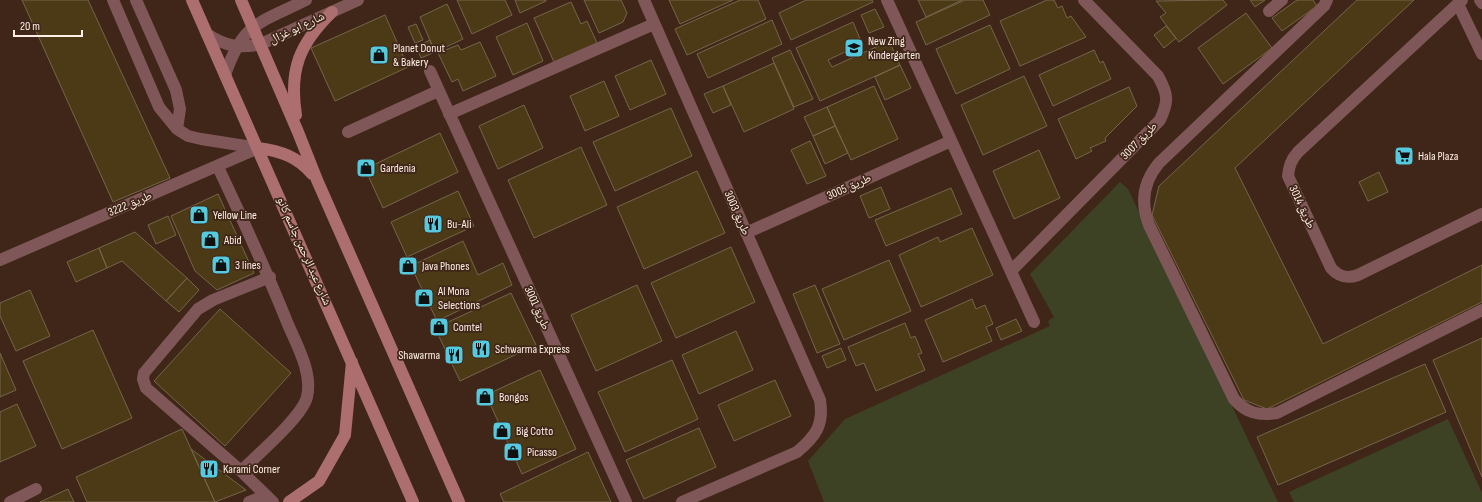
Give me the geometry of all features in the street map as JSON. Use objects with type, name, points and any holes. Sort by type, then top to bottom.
[{"type":"main road","name":"شارع عبد الرحمن جاسم كانو","points":[[192,0],[413,502]]},
{"type":"main road","points":[[241,0],[261,44],[317,180],[459,502]]},
{"type":"main road","points":[[298,132],[292,91],[294,73],[308,39],[332,12]]},
{"type":"main road","points":[[258,148],[276,150],[292,156],[306,166],[317,180]]},
{"type":"main road","points":[[291,501],[319,481],[345,435],[352,361]]},
{"type":"street","points":[[113,0],[159,108],[177,129],[194,138],[258,148]]},
{"type":"street","points":[[136,0],[176,90],[180,109],[177,129]]},
{"type":"street","name":"شارع ابو غزال","points":[[225,75],[235,47],[243,35],[253,26],[306,0]]},
{"type":"street","name":"شارع ابو غزال","points":[[208,34],[221,43],[235,47],[248,47],[261,44],[358,0]]},
{"type":"street","name":"طريق 3003","points":[[644,0],[820,400],[822,413],[819,427],[811,441],[797,452],[697,499]]},
{"type":"street","points":[[887,0],[1034,322]]},
{"type":"street","name":"طريق 3007","points":[[1011,271],[1160,120],[1166,108],[1166,92],[1158,76],[1084,0]]},
{"type":"street","points":[[1269,11],[1282,0]]},
{"type":"street","points":[[1327,0],[1324,6],[1159,163],[1152,172],[1144,192],[1145,214],[1149,225],[1234,399],[1250,412],[1260,415],[1277,413],[1482,310]]},
{"type":"street","points":[[1460,2],[1482,54]]},
{"type":"street","name":"طريق 3014","points":[[1460,2],[1292,158],[1288,176],[1331,268],[1343,277],[1351,278],[1358,275],[1482,214]]},
{"type":"street","points":[[449,114],[654,24]]},
{"type":"street","name":"طريق 3001","points":[[430,72],[626,502]]},
{"type":"street","points":[[348,132],[438,91]]},
{"type":"street","name":"طريق 3005","points":[[746,233],[952,141]]},
{"type":"street","name":"طريق 3222","points":[[0,260],[258,148]]},
{"type":"street","points":[[218,166],[270,277],[304,364],[308,382],[307,397],[299,412],[241,471]]},
{"type":"street","points":[[270,277],[213,300],[198,309],[144,373],[143,379],[146,388],[270,498]]},
{"type":"street","points":[[10,502],[36,489]]},
{"type":"street","points":[[249,502],[270,498]]},
{"type":"street","points":[[682,502],[697,499]]},
{"type":"green space","points":[[1120,182],[1128,189],[1278,502],[824,502],[808,461],[845,419],[1050,326],[1048,321],[1054,317],[1030,274]]},
{"type":"green space","points":[[1448,419],[1482,493],[1482,502],[1294,502],[1289,492]]},
{"type":"building","points":[[22,0],[88,0],[170,178],[113,202]]},
{"type":"building","points":[[457,0],[505,0],[512,15],[472,34]]},
{"type":"building","points":[[515,0],[546,0],[546,1],[520,13]]},
{"type":"building","points":[[584,0],[621,0],[627,13],[623,22],[599,33]]},
{"type":"building","points":[[669,0],[733,0],[680,24]]},
{"type":"building","points":[[740,0],[758,0],[766,19],[687,55],[675,29]]},
{"type":"building","points":[[806,0],[872,0],[873,2],[791,40],[779,13]]},
{"type":"building","points":[[918,0],[962,0],[926,17]]},
{"type":"building","points":[[965,0],[983,0],[990,15],[926,45],[916,22]]},
{"type":"building","points":[[1047,0],[1054,0],[1058,8],[1062,6],[1067,18],[1071,16],[1086,37],[1020,66],[1000,21]]},
{"type":"building","points":[[1223,0],[1227,5],[1179,42],[1160,17],[1166,13],[1156,1]]},
{"type":"building","points":[[1250,0],[1265,0],[1255,7]]},
{"type":"building","points":[[1297,0],[1313,0],[1317,6],[1282,31],[1272,18]]},
{"type":"building","points":[[1357,0],[1414,0],[1235,168],[1323,344],[1482,265],[1482,302],[1267,409],[1244,400],[1152,215],[1159,186]]},
{"type":"building","points":[[571,2],[581,24],[587,21],[597,43],[554,62],[534,18]]},
{"type":"building","points":[[447,4],[463,39],[435,52],[420,17]]},
{"type":"building","points":[[875,9],[884,27],[869,33],[861,15]]},
{"type":"building","points":[[1246,13],[1272,48],[1223,84],[1198,48]]},
{"type":"building","points":[[385,15],[408,67],[335,101],[311,48]]},
{"type":"building","points":[[772,20],[782,44],[708,78],[697,54]]},
{"type":"building","points":[[853,22],[862,44],[828,60],[832,67],[889,41],[900,65],[820,101],[796,48]]},
{"type":"building","points":[[527,23],[543,61],[513,75],[496,37]]},
{"type":"building","points":[[416,24],[423,40],[415,43],[408,27]]},
{"type":"building","points":[[990,25],[1010,69],[956,94],[936,49]]},
{"type":"building","points":[[1166,26],[1176,38],[1164,48],[1154,35]]},
{"type":"building","points":[[430,40],[435,52],[421,58],[416,47]]},
{"type":"building","points":[[480,42],[496,76],[463,91],[458,79],[452,82],[438,53],[458,45],[461,50]]},
{"type":"building","points":[[790,50],[813,99],[794,107],[772,58]]},
{"type":"building","points":[[1094,50],[1100,63],[1103,61],[1111,79],[1053,106],[1039,75]]},
{"type":"building","points":[[651,60],[666,94],[630,110],[615,76]]},
{"type":"building","points":[[774,63],[794,109],[744,132],[723,86]]},
{"type":"building","points":[[900,65],[911,88],[885,100],[875,77]]},
{"type":"building","points":[[1024,76],[1047,126],[983,155],[961,105]]},
{"type":"building","points":[[604,81],[619,116],[585,131],[570,96]]},
{"type":"building","points":[[723,86],[731,105],[713,113],[704,94]]},
{"type":"building","points":[[874,86],[898,139],[851,160],[827,107]]},
{"type":"building","points":[[1129,87],[1137,106],[1105,138],[1106,141],[1090,148],[1092,151],[1076,159],[1058,119]]},
{"type":"building","points":[[524,105],[543,148],[498,169],[479,126]]},
{"type":"building","points":[[827,107],[835,126],[813,136],[804,117]]},
{"type":"building","points":[[671,108],[692,156],[615,191],[593,142]]},
{"type":"building","points":[[835,126],[848,153],[825,164],[813,136]]},
{"type":"building","points":[[440,133],[458,172],[383,208],[365,169]]},
{"type":"building","points":[[810,141],[826,176],[807,184],[791,150]]},
{"type":"building","points":[[581,147],[607,205],[534,238],[508,180]]},
{"type":"building","points":[[1039,150],[1060,198],[1014,219],[993,171]]},
{"type":"building","points":[[697,171],[725,233],[644,269],[617,207]]},
{"type":"building","points":[[1379,172],[1388,192],[1368,201],[1359,182]]},
{"type":"building","points":[[881,187],[890,209],[869,218],[860,196]]},
{"type":"building","points":[[951,188],[962,214],[886,246],[875,220]]},
{"type":"building","name":"Bu-Ali","points":[[458,191],[474,226],[407,257],[391,222]]},
{"type":"building","points":[[218,194],[254,273],[217,290],[195,271],[171,216]]},
{"type":"building","points":[[168,216],[176,235],[156,244],[148,225]]},
{"type":"building","points":[[972,228],[993,275],[921,307],[899,255],[938,237],[940,242]]},
{"type":"building","points":[[135,232],[187,278],[166,301],[122,261],[107,268],[99,248]]},
{"type":"building","points":[[463,241],[478,275],[503,263],[512,285],[437,321],[411,266]]},
{"type":"building","points":[[731,247],[755,302],[676,338],[651,283]]},
{"type":"building","points":[[99,248],[107,268],[76,282],[67,262]]},
{"type":"building","points":[[889,260],[911,311],[844,340],[822,289]]},
{"type":"building","points":[[187,278],[199,290],[179,312],[166,301]]},
{"type":"building","points":[[637,285],[662,341],[596,371],[571,315]]},
{"type":"building","points":[[815,285],[840,344],[817,353],[793,294]]},
{"type":"building","points":[[30,290],[50,336],[16,351],[0,316],[0,303]]},
{"type":"building","points":[[511,293],[536,345],[460,381],[435,328]]},
{"type":"building","points":[[972,299],[976,309],[985,305],[993,324],[986,327],[992,341],[943,362],[925,320]]},
{"type":"building","points":[[220,309],[291,373],[225,446],[154,381]]},
{"type":"building","points":[[1016,319],[1022,331],[1001,340],[996,328]]},
{"type":"building","points":[[905,323],[911,338],[915,336],[922,353],[918,354],[925,370],[876,391],[864,363],[856,366],[848,347]]},
{"type":"building","points":[[93,330],[132,418],[62,449],[23,361]]},
{"type":"building","points":[[736,331],[753,370],[699,394],[682,355]]},
{"type":"building","points":[[1482,338],[1482,477],[1433,360]]},
{"type":"building","points":[[841,348],[846,360],[827,368],[822,356]]},
{"type":"building","points":[[0,353],[16,390],[0,397]]},
{"type":"building","points":[[672,360],[698,419],[625,452],[598,392]]},
{"type":"building","points":[[1425,364],[1446,412],[1278,485],[1257,437]]},
{"type":"building","points":[[540,370],[576,449],[522,474],[486,395]]},
{"type":"building","points":[[775,380],[791,416],[734,441],[718,405]]},
{"type":"building","points":[[17,404],[36,446],[0,462],[0,412]]},
{"type":"building","points":[[699,428],[716,467],[644,499],[626,460]]},
{"type":"building","points":[[182,429],[215,502],[87,502],[76,477]]},
{"type":"building","name":"Karami Corner","points":[[191,449],[246,490],[215,502]]},
{"type":"building","points":[[588,452],[611,502],[504,502],[500,494]]},
{"type":"building","points":[[68,489],[74,502],[40,502]]},
{"type":"place","name":"New Zing Kindergarten","points":[[854,48]]},
{"type":"place","name":"Planet Donut & Bakery","points":[[379,55]]},
{"type":"place","name":"Hala Plaza","points":[[1404,156]]},
{"type":"place","name":"Gardenia","points":[[366,168]]},
{"type":"place","name":"Yellow Line","points":[[199,215]]},
{"type":"place","name":"Bu-Ali","points":[[433,224]]},
{"type":"place","name":"Abid","points":[[210,240]]},
{"type":"place","name":"3 lines","points":[[221,265]]},
{"type":"place","name":"Java Phones","points":[[408,266]]},
{"type":"place","name":"Al Mona Selections","points":[[424,298]]},
{"type":"place","name":"Comtel","points":[[439,327]]},
{"type":"place","name":"Schwarma Express","points":[[481,349]]},
{"type":"place","name":"Shawarma","points":[[454,355]]},
{"type":"place","name":"Bongos","points":[[485,397]]},
{"type":"place","name":"Big Cotto","points":[[502,431]]},
{"type":"place","name":"Picasso","points":[[513,452]]},
{"type":"place","name":"Karami Corner","points":[[209,469]]}]
